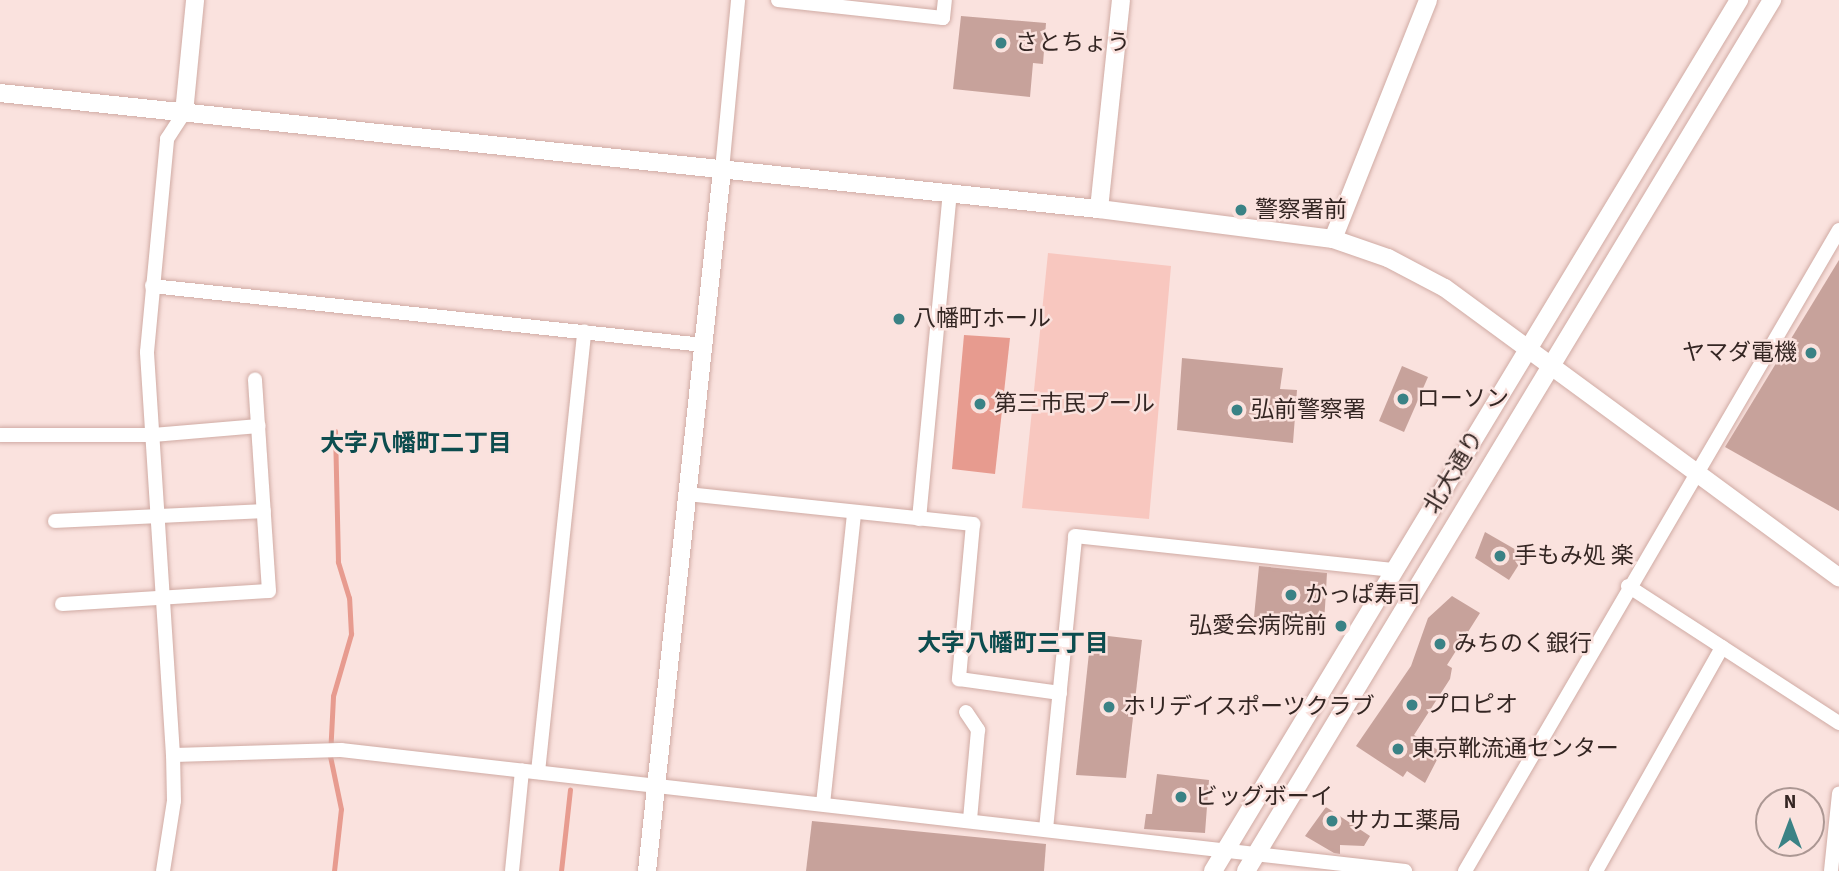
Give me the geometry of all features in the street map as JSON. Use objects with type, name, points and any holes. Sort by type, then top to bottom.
[{"type":"street","points":[[163,871],[174,802],[173,755],[147,352],[167,139],[184,113],[195,0]]},
{"type":"street","points":[[647,871],[738,0]]},
{"type":"street","points":[[778,0],[943,18],[945,0]]},
{"type":"street","points":[[1099,209],[1121,0]]},
{"type":"street","points":[[1333,239],[1428,0]]},
{"type":"street","name":"北大通り","points":[[1213,871],[1739,0]]},
{"type":"street","points":[[1251,863],[1772,0]]},
{"type":"street","points":[[0,93],[1099,209],[1333,239],[1388,258],[1445,288],[1839,577]]},
{"type":"street","points":[[919,519],[950,193]]},
{"type":"street","points":[[1465,871],[1628,586],[1839,230]]},
{"type":"street","points":[[152,286],[703,345]]},
{"type":"street","points":[[538,772],[584,331]]},
{"type":"street","points":[[62,604],[269,591],[256,379]]},
{"type":"street","points":[[0,435],[153,435],[259,426]]},
{"type":"street","points":[[687,494],[854,514],[974,524],[959,679],[1060,693]]},
{"type":"street","points":[[55,521],[264,510]]},
{"type":"street","points":[[824,804],[854,514]]},
{"type":"street","points":[[1046,829],[1075,536],[1395,570]]},
{"type":"street","points":[[1628,586],[1839,723]]},
{"type":"street","points":[[1596,871],[1722,647]]},
{"type":"street","points":[[966,712],[978,730],[970,821]]},
{"type":"street","points":[[173,755],[341,750],[1046,829],[1225,852],[1251,863],[1405,871]]},
{"type":"street","points":[[512,871],[522,770]]},
{"type":"street","points":[[1830,871],[1839,793]]},
{"type":"shaded area","points":[[1048,253],[1171,266],[1149,519],[1022,508]]},
{"type":"shaded area","name":"第三市民プール","points":[[964,335],[1010,338],[995,474],[952,469]]},
{"type":"building","name":"さとちょう","points":[[961,16],[1046,23],[1043,64],[1033,63],[1030,97],[953,89]]},
{"type":"building","name":"ヤマダ電機","points":[[1839,260],[1839,511],[1725,447]]},
{"type":"building","name":"弘前警察署","points":[[1182,358],[1283,368],[1280,389],[1297,390],[1293,443],[1177,430]]},
{"type":"building","name":"ローソン","points":[[1402,366],[1428,377],[1404,432],[1379,421]]},
{"type":"building","name":"手もみ処 楽","points":[[1485,532],[1525,555],[1509,580],[1475,558]]},
{"type":"building","name":"かっぱ寿司","points":[[1259,566],[1327,573],[1324,624],[1254,617]]},
{"type":"building","points":[[1452,596],[1480,613],[1447,665],[1452,668],[1450,679],[1414,735],[1441,752],[1425,783],[1407,771],[1403,777],[1356,746],[1411,666],[1428,618]]},
{"type":"building","name":"ホリデイスポーツクラブ","points":[[1091,634],[1142,640],[1126,778],[1076,775]]},
{"type":"building","name":"ビッグボーイ","points":[[1157,774],[1209,780],[1205,833],[1144,829],[1146,814],[1152,814]]},
{"type":"building","name":"サカエ薬局","points":[[1326,807],[1370,836],[1364,846],[1340,845],[1340,854],[1334,853],[1305,836]]},
{"type":"building","points":[[812,821],[1046,844],[1044,871],[806,871]]},
{"type":"waterway","points":[[334,871],[341,809],[330,756],[333,696],[351,634],[349,598],[338,562],[335,431]]},
{"type":"waterway","points":[[561,871],[570,789]]},
{"type":"place","name":"さとちょう","points":[[1001,43]]},
{"type":"place","name":"警察署前","points":[[1241,210]]},
{"type":"place","name":"八幡町ホール","points":[[899,319]]},
{"type":"place","name":"ヤマダ電機","points":[[1811,353]]},
{"type":"place","name":"ローソン","points":[[1403,399]]},
{"type":"place","name":"第三市民プール","points":[[980,404]]},
{"type":"place","name":"弘前警察署","points":[[1237,410]]},
{"type":"place","name":"手もみ処 楽","points":[[1500,556]]},
{"type":"place","name":"かっぱ寿司","points":[[1291,595]]},
{"type":"place","name":"弘愛会病院前","points":[[1341,626]]},
{"type":"place","name":"みちのく銀行","points":[[1440,644]]},
{"type":"place","name":"プロピオ","points":[[1412,705]]},
{"type":"place","name":"ホリデイスポーツクラブ","points":[[1109,707]]},
{"type":"place","name":"東京靴流通センター","points":[[1398,749]]},
{"type":"place","name":"ビッグボーイ","points":[[1181,797]]},
{"type":"place","name":"サカエ薬局","points":[[1332,821]]},
{"type":"district","name":"大字八幡町二丁目","points":[[416,444]]},
{"type":"district","name":"大字八幡町三丁目","points":[[1013,644]]}]
